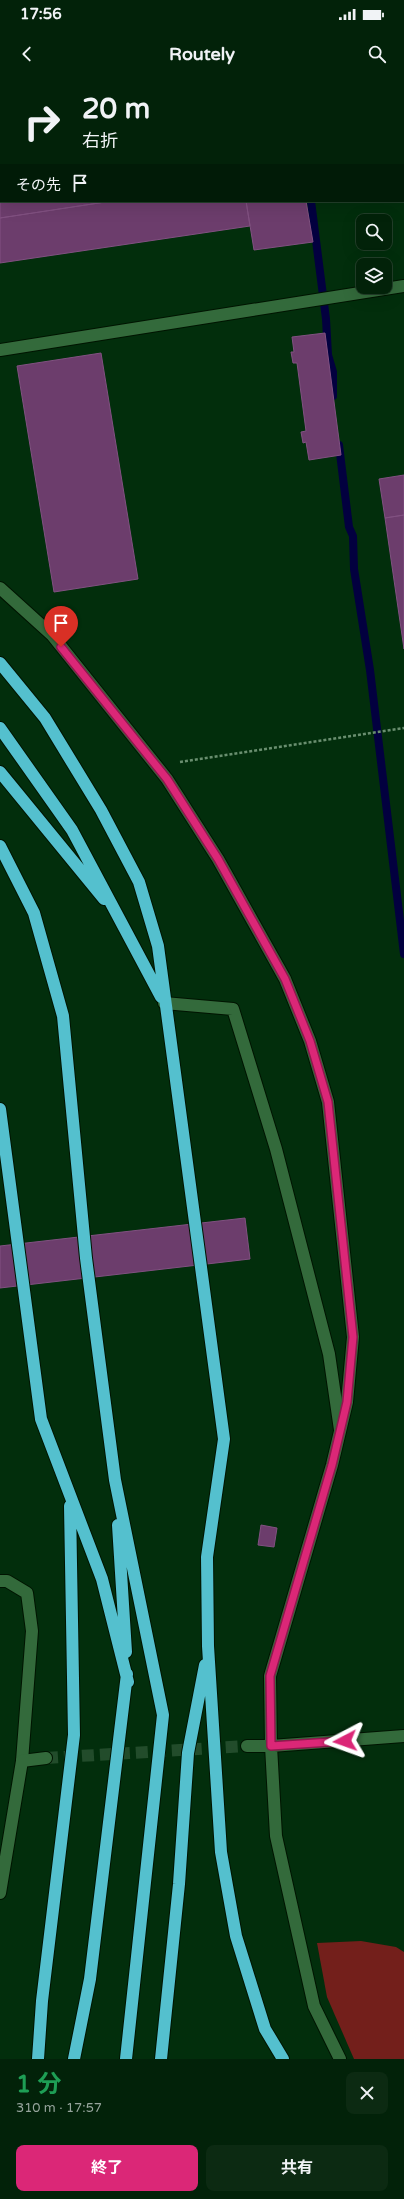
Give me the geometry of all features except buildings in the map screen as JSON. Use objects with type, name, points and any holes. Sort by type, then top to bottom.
[{"type":"highway","points":[[0,663],[45,718],[101,810],[139,882],[158,946],[164,1003],[224,1439],[207,1557],[208,1646],[221,1852],[236,1936],[265,2029],[283,2059]]},
{"type":"highway","points":[[0,728],[72,830],[164,1003]]},
{"type":"highway","points":[[0,772],[121,920]]},
{"type":"highway","points":[[0,846],[34,913],[63,1016],[86,1258],[116,1480],[162,1715],[126,2059]]},
{"type":"highway","points":[[0,1109],[41,1419],[70,1499],[102,1579],[128,1682]]},
{"type":"highway","points":[[74,2059],[90,1979],[128,1682],[116,1480]]},
{"type":"highway","points":[[38,2059],[42,2001],[74,1735],[70,1499]]},
{"type":"highway","points":[[161,2059],[179,1884],[188,1753],[208,1646]]},
{"type":"street","points":[[0,350],[404,286]]},
{"type":"street","points":[[0,588],[52,635],[167,779],[218,859],[285,979],[310,1041],[328,1102],[353,1337],[347,1402],[270,1676],[271,1746],[278,1844],[314,2006],[340,2059]]},
{"type":"street","points":[[164,1003],[233,1009],[276,1149],[329,1354],[340,1430]]},
{"type":"street","points":[[0,1581],[7,1581],[27,1593],[31,1624],[22,1761],[0,1893]]},
{"type":"street","points":[[247,1746],[271,1746],[404,1736]]},
{"type":"street","points":[[22,1761],[46,1758]]},
{"type":"path","points":[[156,766],[404,728]]},
{"type":"shaded area","points":[[361,1941],[396,1947],[404,1952],[404,2059],[354,2059],[327,1997],[317,1943]]},
{"type":"waterway","points":[[311,202],[326,319],[328,355],[333,372],[333,396]]},
{"type":"waterway","points":[[339,445],[349,527],[353,536],[354,569],[370,670],[404,954]]},
{"type":"tunnel","points":[[46,1758],[247,1746]]},
{"type":"route","points":[[61,647],[110,710],[167,779],[218,859],[285,979],[310,1041],[328,1102],[353,1337],[347,1402],[332,1465],[270,1676],[271,1746],[345,1741]]}]
